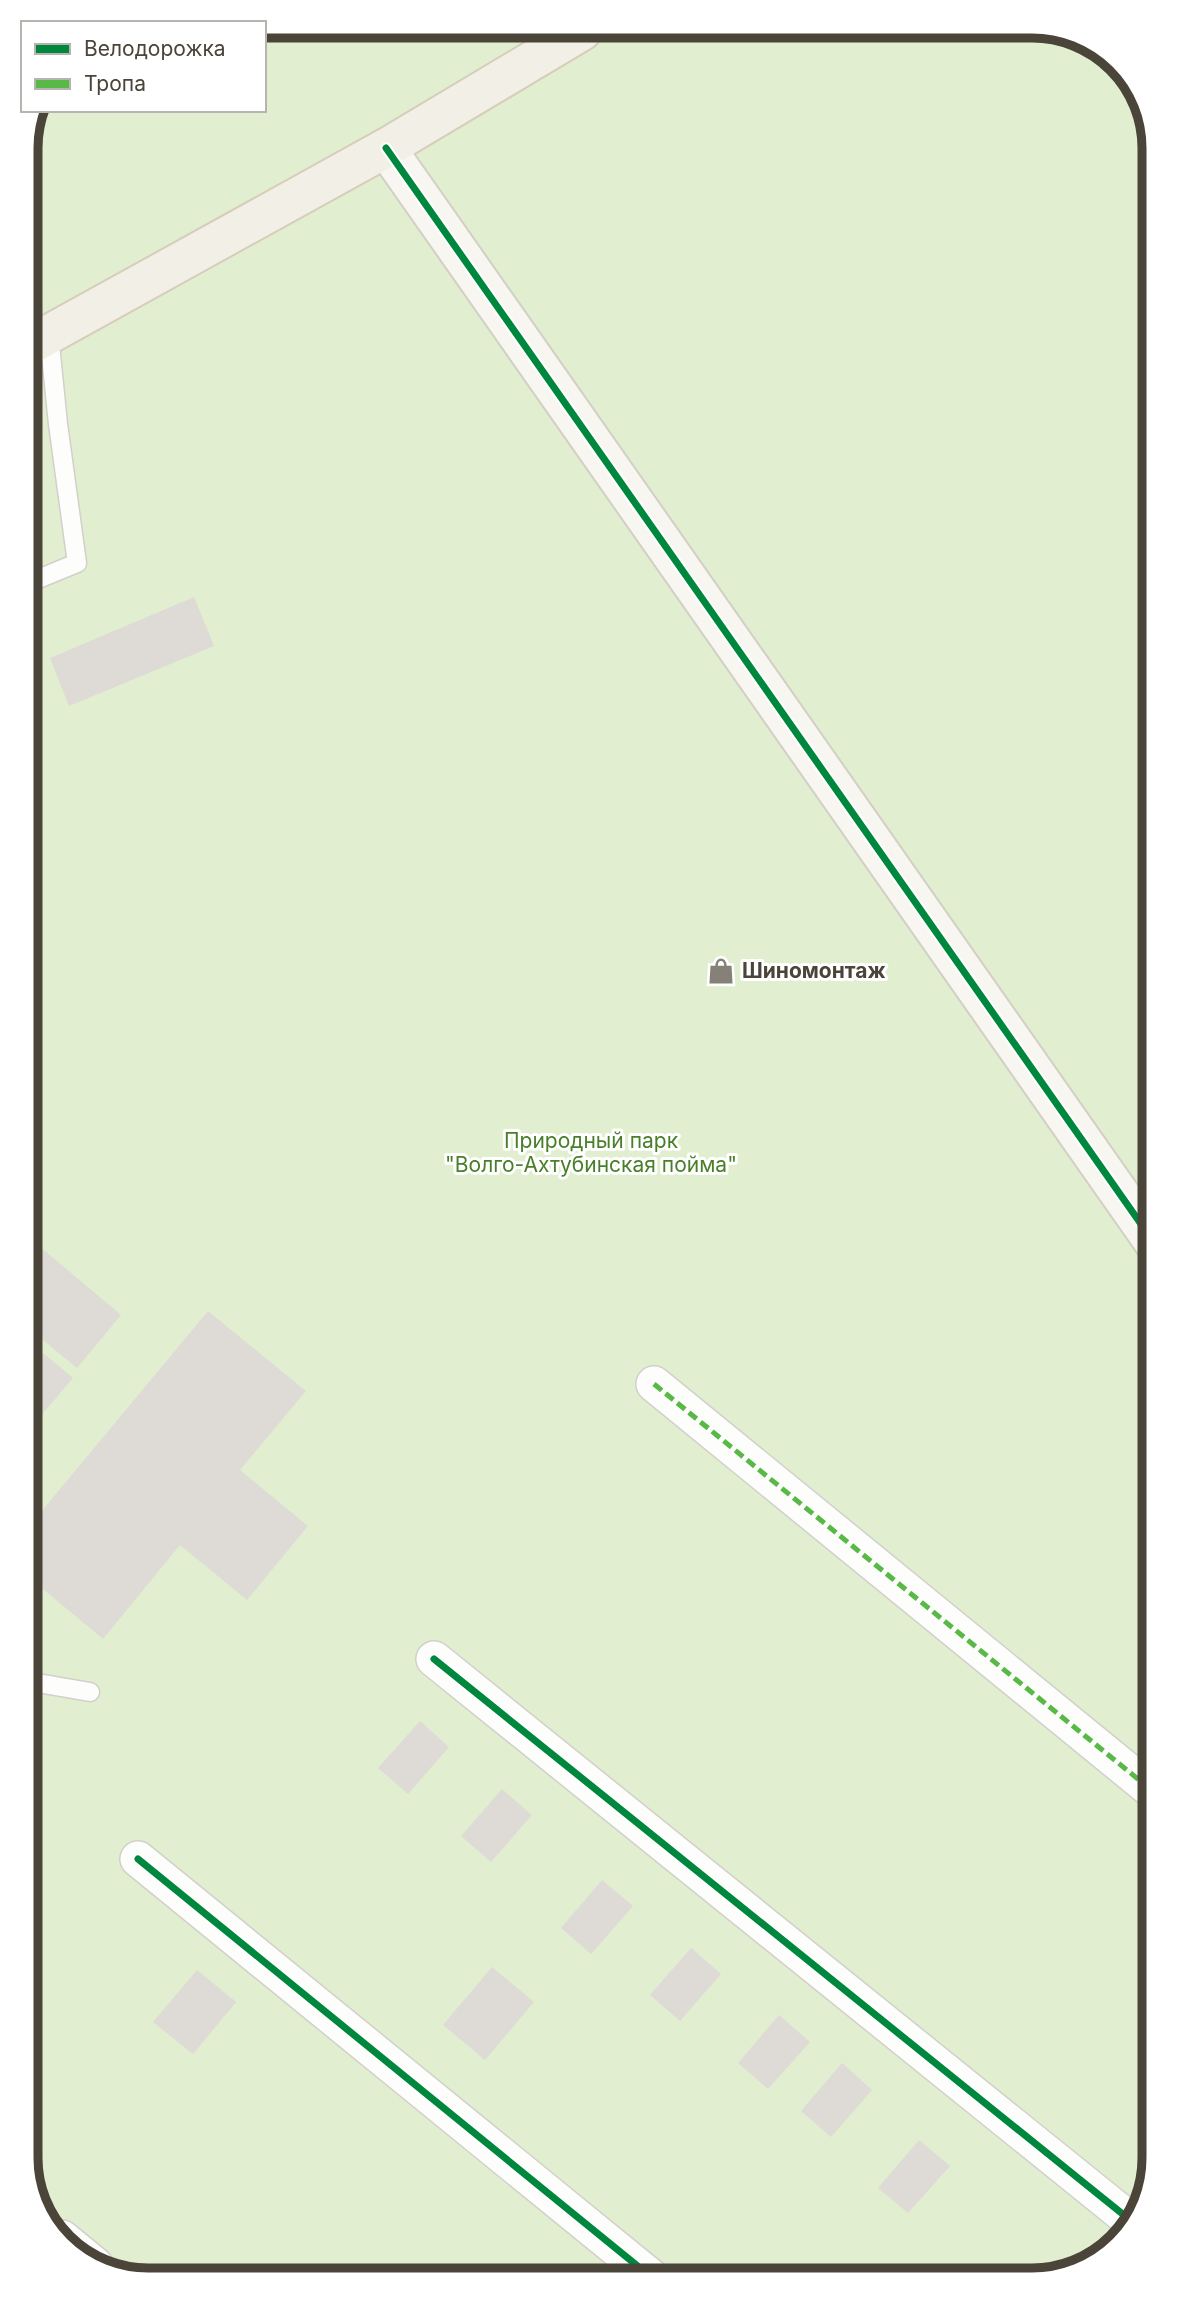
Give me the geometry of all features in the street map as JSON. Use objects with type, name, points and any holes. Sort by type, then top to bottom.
[{"type":"main road","points":[[39,341],[386,148],[569,38]]},
{"type":"street","points":[[386,148],[1142,1225]]},
{"type":"street","points":[[654,1384],[1142,1782]]},
{"type":"street","points":[[434,1658],[1126,2216]]},
{"type":"street","points":[[138,1858],[640,2268]]},
{"type":"lane","points":[[39,345],[58,424],[77,563],[39,579]]},
{"type":"lane","points":[[38,1683],[90,1692]]},
{"type":"green space","name":"Природный парк \"Волго-Ахтубинская пойма\"","points":[[266,38],[1039,39],[1068,44],[1093,57],[1110,71],[1128,94],[1140,127],[1142,149],[1142,2173],[1137,2194],[1124,2219],[1105,2241],[1087,2254],[1054,2266],[1032,2268],[142,2268],[113,2263],[88,2250],[76,2241],[53,2213],[41,2180],[38,2158],[39,142],[45,112],[266,112]]},
{"type":"building","points":[[194,597],[214,646],[69,706],[50,658]]},
{"type":"building","points":[[38,1245],[121,1315],[77,1368],[38,1336]]},
{"type":"building","points":[[208,1311],[306,1391],[240,1470],[308,1526],[247,1600],[180,1545],[103,1639],[38,1585],[38,1515]]},
{"type":"building","points":[[38,1349],[73,1378],[38,1419]]},
{"type":"building","points":[[420,1721],[449,1747],[408,1794],[378,1768]]},
{"type":"building","points":[[502,1789],[532,1815],[491,1862],[461,1836]]},
{"type":"building","points":[[602,1880],[633,1906],[591,1954],[561,1928]]},
{"type":"building","points":[[691,1948],[721,1974],[680,2021],[650,1995]]},
{"type":"building","points":[[492,1967],[534,2002],[485,2060],[443,2025]]},
{"type":"building","points":[[197,1970],[236,2002],[193,2054],[153,2022]]},
{"type":"building","points":[[779,2015],[810,2042],[768,2089],[738,2063]]},
{"type":"building","points":[[842,2063],[872,2090],[831,2137],[801,2111]]},
{"type":"building","points":[[919,2140],[950,2166],[908,2213],[878,2188]]},
{"type":"marked path","points":[[654,1384],[1142,1782]]},
{"type":"cycle path","points":[[386,148],[1142,1225]]},
{"type":"cycle path","points":[[434,1659],[1126,2216]]},
{"type":"cycle path","points":[[138,1859],[640,2268]]},
{"type":"place","name":"Шиномонтаж","points":[[721,971]]}]
